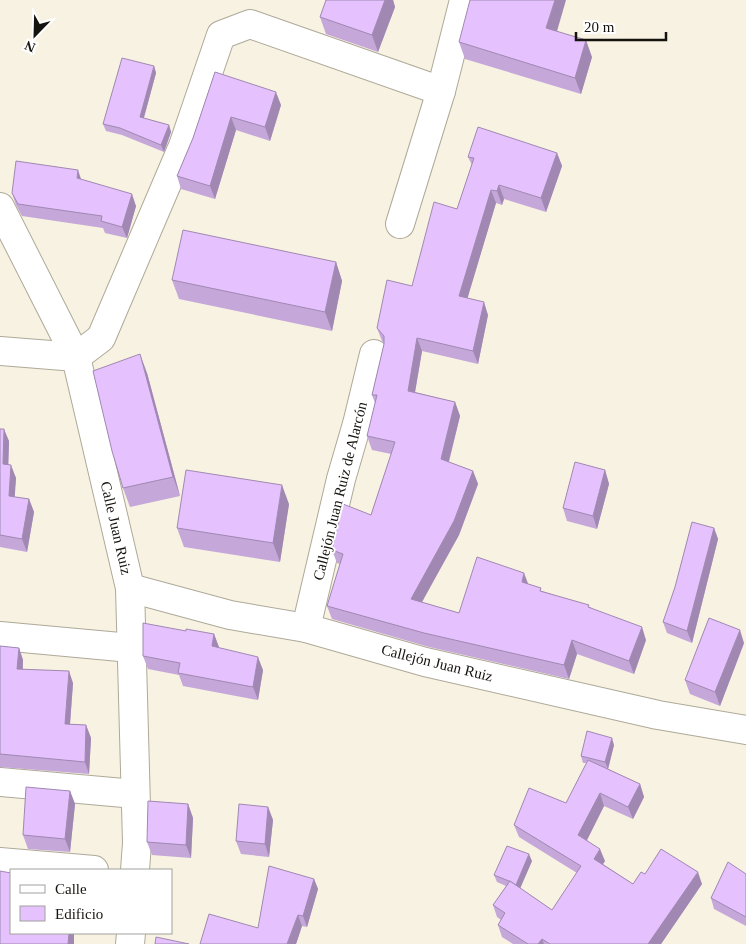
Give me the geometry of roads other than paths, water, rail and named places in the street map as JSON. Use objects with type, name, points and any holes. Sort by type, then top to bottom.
[{"type":"street","points":[[400,224],[441,91],[464,0]]},
{"type":"street","points":[[0,351],[76,357],[101,338],[183,146],[221,36],[250,24],[441,91]]},
{"type":"street","name":"Calle Juan Ruiz","points":[[0,207],[76,357],[130,588],[137,844],[135,869]]},
{"type":"street","name":"Callejón Juan Ruiz de Alarcón","points":[[306,628],[341,479],[374,354]]},
{"type":"street","name":"Callejón Juan Ruiz","points":[[130,588],[230,615],[306,628],[435,664],[658,715],[746,730]]},
{"type":"street","points":[[0,636],[131,648]]},
{"type":"street","points":[[0,782],[135,794]]},
{"type":"street","points":[[0,862],[82,869]]}]
